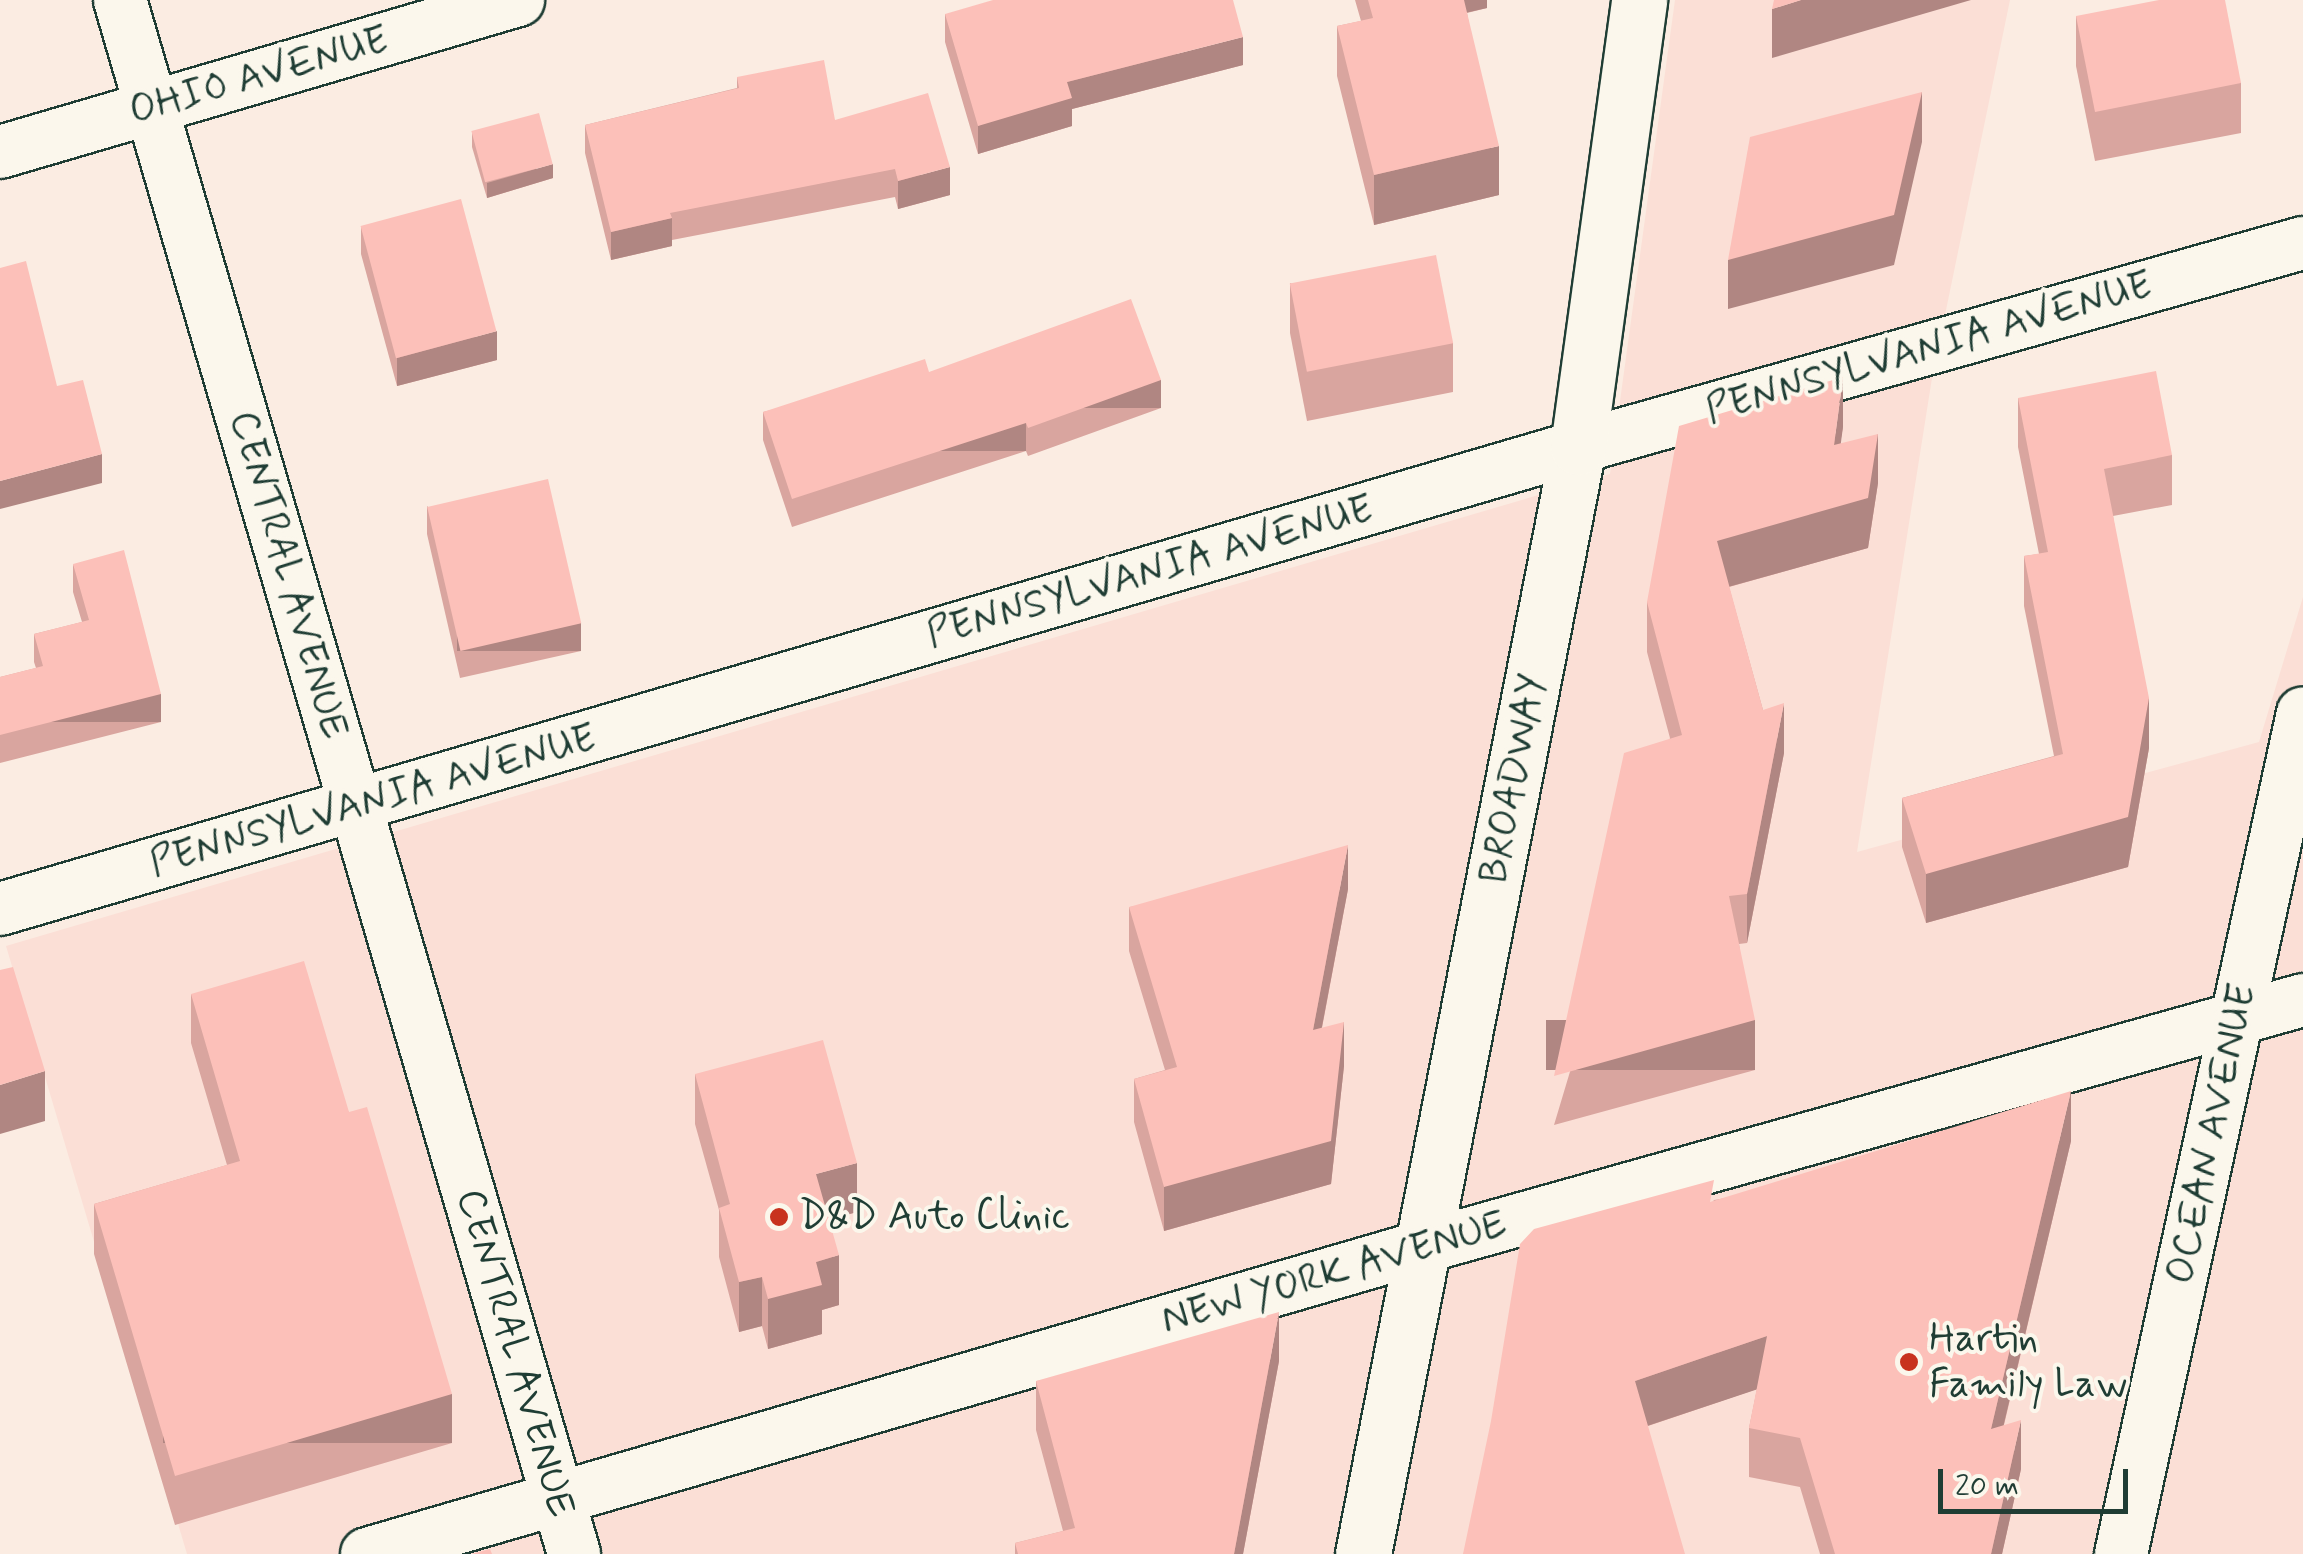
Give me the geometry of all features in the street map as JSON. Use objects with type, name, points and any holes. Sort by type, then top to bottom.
[{"type":"main road","name":"BROADWAY","points":[[1363,1554],[1578,447],[1634,11]]},
{"type":"street","name":"CENTRAL AVENUE","points":[[120,0],[574,1554]]},
{"type":"street","name":"OHIO AVENUE","points":[[0,152],[518,0]]},
{"type":"street","name":"PENNSYLVANIA AVENUE","points":[[0,910],[1578,447],[2303,243]]},
{"type":"street","name":"OCEAN AVENUE","points":[[2121,1554],[2303,713]]},
{"type":"street","name":"NEW YORK AVENUE","points":[[367,1554],[1422,1248],[2303,1000]]},
{"type":"shaded area","points":[[1675,0],[2010,0],[1932,378],[1857,852],[2259,742],[2303,597],[2303,1554],[187,1554],[6,946],[1610,474]]},
{"type":"building","points":[[993,0],[1233,0],[1243,37],[1067,82],[1072,98],[978,126],[945,14]]},
{"type":"building","points":[[1368,0],[1464,0],[1499,146],[1374,175],[1337,26],[1373,18]]},
{"type":"building","points":[[1774,0],[1801,0],[1772,9]]},
{"type":"building","points":[[2159,0],[2225,0],[2241,83],[2095,112],[2076,16]]},
{"type":"building","points":[[824,60],[835,120],[928,93],[950,167],[898,181],[895,169],[670,213],[672,218],[611,232],[585,125],[739,88],[737,77]]},
{"type":"building","points":[[1922,92],[1894,215],[1728,260],[1750,137]]},
{"type":"building","points":[[539,113],[553,164],[485,182],[471,131]]},
{"type":"building","points":[[461,199],[496,331],[396,358],[361,226]]},
{"type":"building","points":[[1436,255],[1453,343],[1307,372],[1290,283]]},
{"type":"building","points":[[26,261],[57,386],[83,380],[102,454],[0,481],[0,268]]},
{"type":"building","points":[[1131,299],[1161,380],[1028,428],[1026,423],[792,499],[763,412],[925,359],[929,372]]},
{"type":"building","points":[[2156,371],[2172,455],[2104,469],[2149,698],[2128,817],[1926,874],[1902,798],[2063,754],[2024,556],[2048,552],[2018,398]]},
{"type":"building","points":[[1843,377],[1834,445],[1878,434],[1868,498],[1717,541],[1763,710],[1784,703],[1747,894],[1729,896],[1755,1020],[1554,1076],[1624,753],[1682,735],[1647,602],[1679,426]]},
{"type":"building","points":[[548,479],[581,623],[460,651],[427,507]]},
{"type":"building","points":[[124,550],[161,694],[0,735],[0,677],[43,666],[34,634],[89,620],[73,564]]},
{"type":"building","points":[[1348,845],[1313,1030],[1344,1022],[1331,1141],[1164,1187],[1134,1079],[1177,1067],[1129,907]]},
{"type":"building","points":[[304,961],[349,1112],[367,1107],[452,1394],[175,1476],[94,1204],[240,1161],[191,994]]},
{"type":"building","points":[[13,967],[45,1071],[0,1085],[0,970]]},
{"type":"building","name":"D&D Auto Clinic","points":[[823,1040],[857,1163],[816,1174],[839,1255],[816,1262],[822,1285],[768,1299],[762,1277],[739,1282],[719,1208],[730,1204],[695,1074]]},
{"type":"building","points":[[2071,1091],[1991,1429],[2021,1420],[1991,1554],[1835,1554],[1800,1438],[1749,1428],[1767,1336],[1635,1381],[1685,1554],[1463,1554],[1491,1421],[1520,1244],[1534,1229],[1714,1180],[1710,1202]]},
{"type":"building","points":[[1279,1312],[1234,1554],[1018,1554],[1015,1543],[1075,1528],[1036,1381]]},
{"type":"place","name":"D&D Auto Clinic","points":[[779,1217]]},
{"type":"place","name":"Hartin Family Law","points":[[1909,1362]]}]
